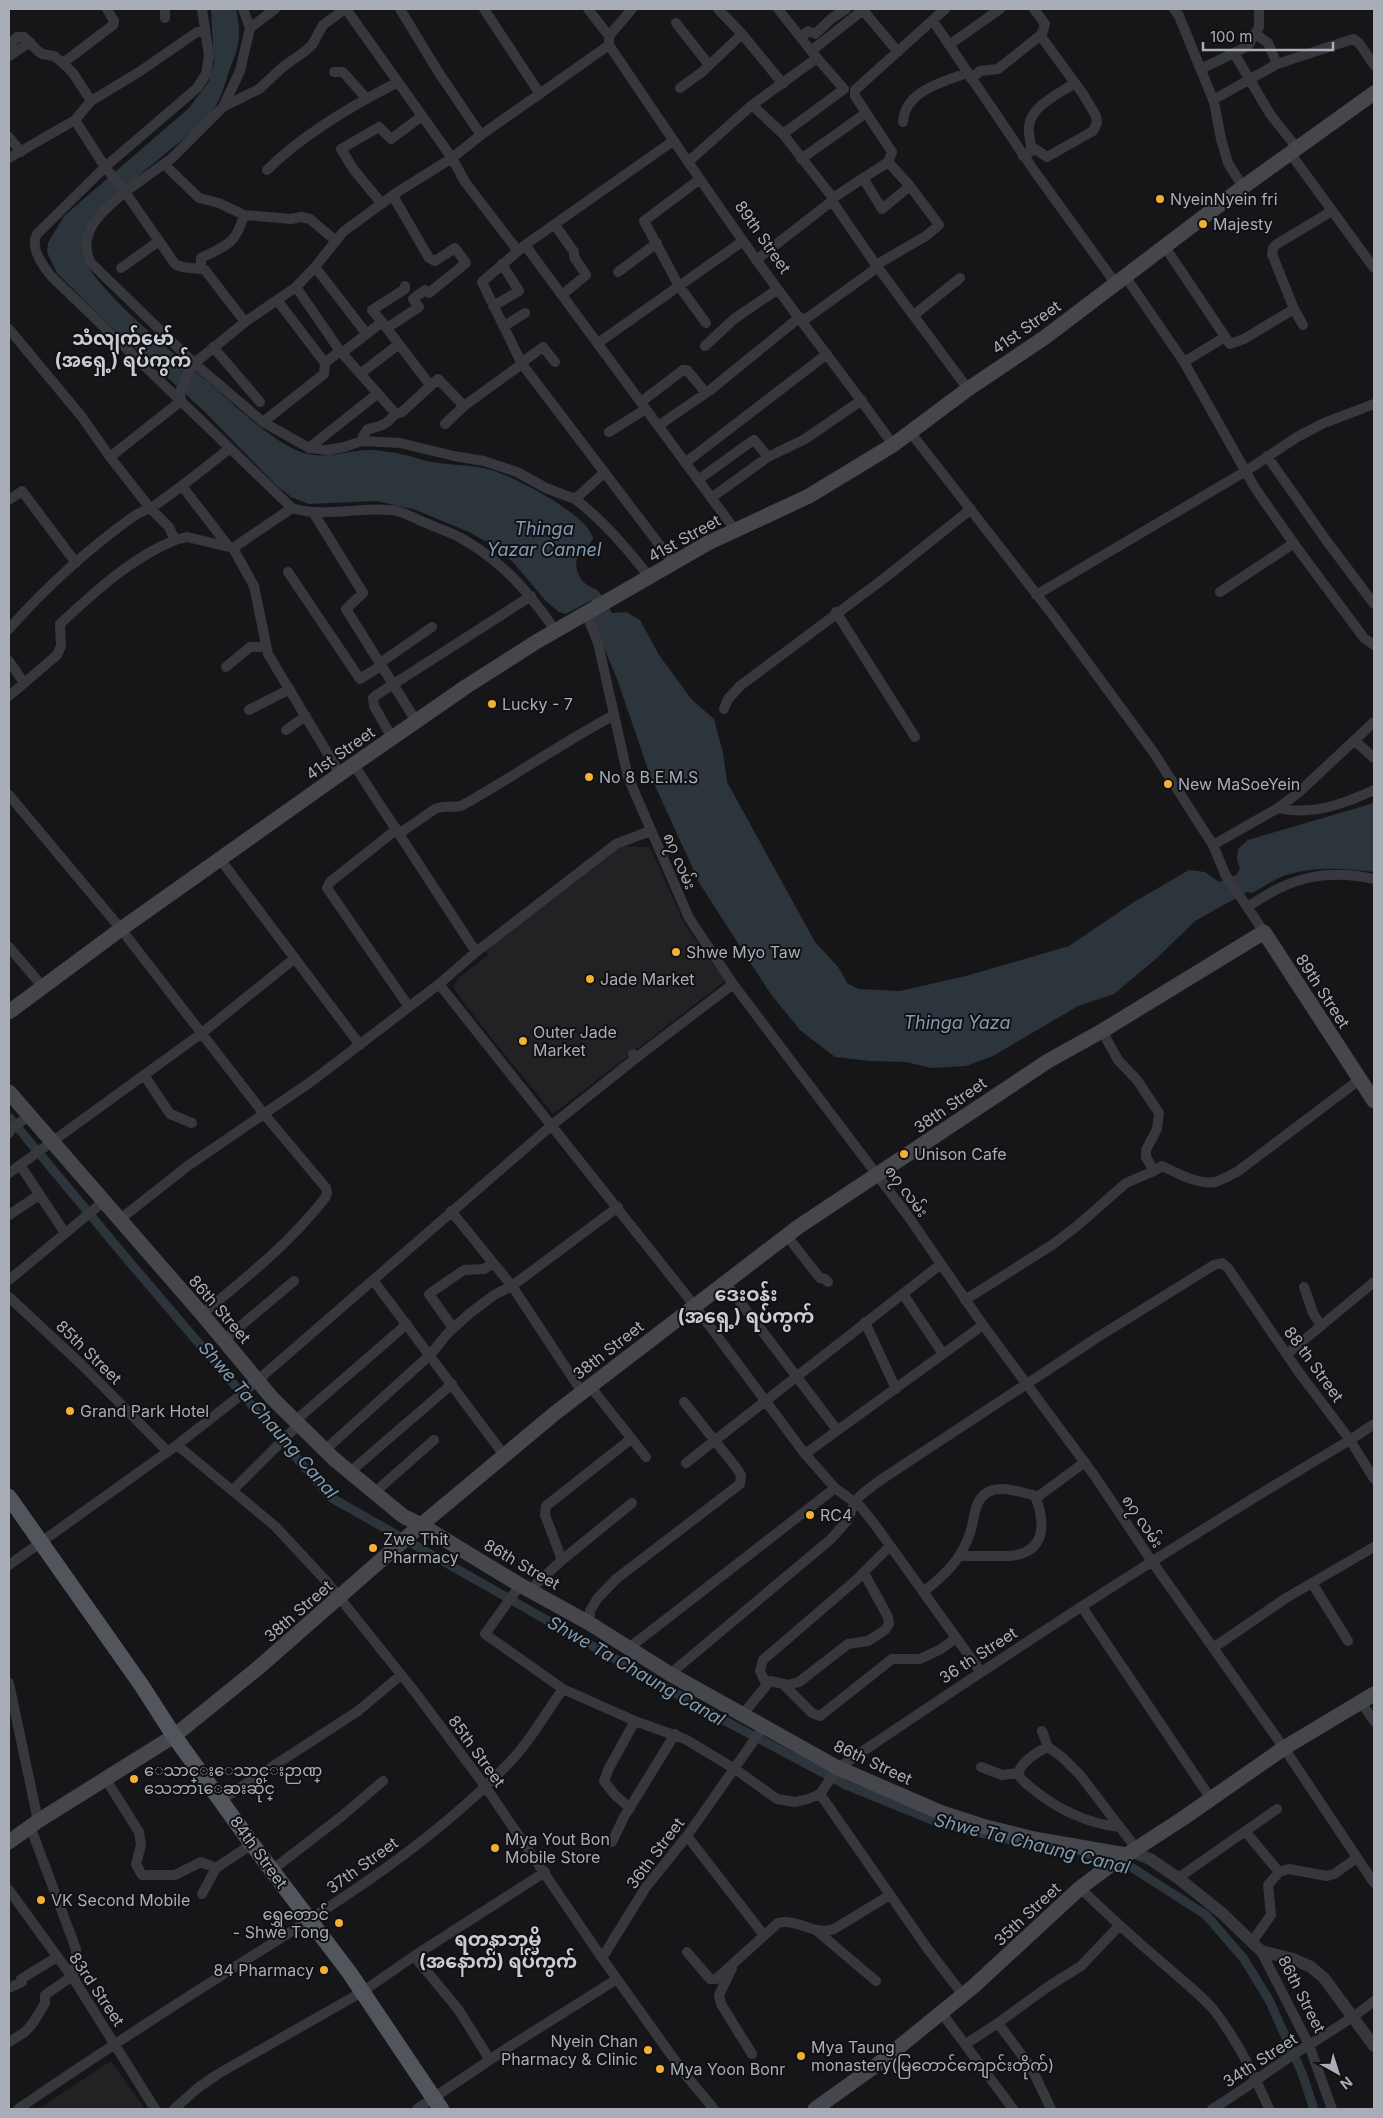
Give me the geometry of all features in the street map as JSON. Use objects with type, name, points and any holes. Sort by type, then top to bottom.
[{"type":"main road","name":"41st Street","points":[[10,1010],[121,929],[467,686],[606,600],[735,530],[809,496],[911,433],[968,389],[1044,338],[1243,187],[1374,93]]},
{"type":"main road","name":"38th Street","points":[[9,1842],[34,1823],[174,1736],[340,1598],[504,1455],[694,1305],[786,1236],[837,1200],[877,1176],[1040,1066],[1075,1044],[1102,1031],[1264,932]]},
{"type":"main road","name":"89th Street","points":[[1264,932],[1374,1101]]},
{"type":"main road","name":"86th Street","points":[[9,1092],[18,1125],[47,1144],[100,1204],[119,1220],[202,1314],[257,1381],[325,1450],[403,1516],[412,1534],[589,1623],[670,1674],[743,1714],[759,1734],[833,1774],[982,1826],[1034,1839],[1123,1856]]},
{"type":"main road","name":"84th Street","points":[[9,1497],[142,1686],[174,1736],[362,1992],[437,2104]]},
{"type":"main road","name":"35th Street","points":[[815,2109],[878,2064],[963,1995],[1080,1888],[1123,1856],[1211,1799],[1284,1748],[1374,1694]]},
{"type":"street","points":[[63,63],[113,25],[114,21],[107,9]]},
{"type":"street","points":[[202,9],[209,56],[206,74],[198,88],[37,234],[35,243],[38,255],[51,276],[180,396],[292,508],[313,512],[370,509],[394,510],[460,537],[491,557],[516,580],[531,596],[555,630]]},
{"type":"street","points":[[223,107],[240,71],[250,28],[243,9]]},
{"type":"street","points":[[250,28],[275,9]]},
{"type":"street","points":[[649,577],[632,553],[608,527],[574,499],[546,488],[517,472],[484,461],[400,443],[362,441],[328,450],[309,448],[263,422],[192,364],[99,272],[91,263],[87,254],[90,228],[96,219],[124,191],[164,164],[223,107],[259,89],[284,66],[312,45],[323,25],[345,9],[452,158],[465,182],[562,295],[735,530]]},
{"type":"street","points":[[401,9],[439,73],[481,135]]},
{"type":"street","points":[[484,9],[540,94]]},
{"type":"street","name":"89th Street","points":[[588,9],[673,141],[756,260],[862,400],[893,445]]},
{"type":"street","points":[[110,457],[180,396],[192,364],[245,322],[296,287],[343,232],[393,196],[452,158],[609,41],[632,9]]},
{"type":"street","points":[[718,9],[742,34],[783,84]]},
{"type":"street","points":[[756,260],[833,200],[888,162],[892,152],[855,94],[844,89],[778,9]]},
{"type":"street","points":[[801,38],[808,31],[815,34],[831,19],[846,9]]},
{"type":"street","points":[[688,162],[752,105],[783,84],[863,9],[898,52]]},
{"type":"street","points":[[855,94],[856,88],[945,9]]},
{"type":"street","points":[[948,45],[1000,9]]},
{"type":"street","points":[[903,122],[903,113],[906,108],[922,92],[933,85],[969,76],[980,71],[998,69],[1040,36],[1044,31],[1045,24],[1034,9]]},
{"type":"street","points":[[1174,9],[1179,16],[1213,100],[1228,163],[1243,187]]},
{"type":"street","points":[[1201,69],[1248,46],[1259,27],[1259,9]]},
{"type":"street","points":[[933,21],[969,76],[1184,362],[1246,471],[1294,543],[1364,638],[1374,645]]},
{"type":"street","points":[[676,23],[709,65]]},
{"type":"street","points":[[9,158],[75,120],[91,102],[197,32],[205,32]]},
{"type":"street","points":[[680,88],[709,65],[742,34]]},
{"type":"street","points":[[1256,34],[1268,43],[1277,64]]},
{"type":"street","points":[[9,45],[21,36],[42,54],[54,56],[73,73],[91,102]]},
{"type":"street","points":[[1027,153],[1035,149],[1047,157],[1094,131],[1097,123],[1096,116],[1075,83],[1040,36]]},
{"type":"street","points":[[1213,100],[1277,64],[1332,45],[1353,40],[1360,43],[1374,65]]},
{"type":"street","points":[[9,56],[30,42]]},
{"type":"street","points":[[1234,53],[1270,114],[1332,211],[1374,268]]},
{"type":"street","points":[[334,72],[341,71],[345,74],[366,98]]},
{"type":"street","points":[[267,170],[286,151],[366,98],[398,82]]},
{"type":"street","points":[[1027,153],[1031,119],[1037,111],[1075,83]]},
{"type":"street","points":[[783,134],[844,89]]},
{"type":"street","points":[[752,105],[783,134],[833,200],[877,266],[968,389]]},
{"type":"street","points":[[801,159],[866,113]]},
{"type":"street","points":[[382,204],[354,170],[341,149],[379,127],[390,139],[422,116]]},
{"type":"street","points":[[75,120],[107,169],[175,264],[180,268],[195,267],[201,269],[212,278],[245,322]]},
{"type":"street","points":[[9,137],[21,152]]},
{"type":"street","points":[[673,141],[521,248],[482,282],[522,364],[674,564]]},
{"type":"street","points":[[658,426],[706,393],[802,319],[939,225],[910,186],[888,162]]},
{"type":"street","points":[[164,164],[199,198],[219,203],[244,215],[310,219],[336,240]]},
{"type":"street","points":[[863,178],[882,209],[910,186]]},
{"type":"street","points":[[700,179],[645,220],[644,223],[657,243],[679,286],[706,323]]},
{"type":"street","points":[[325,363],[366,333],[419,308],[413,299],[426,290],[429,293],[466,263],[455,248],[435,261],[429,258],[393,196]]},
{"type":"street","points":[[1303,325],[1272,254],[1273,248],[1332,211]]},
{"type":"street","points":[[201,269],[201,258],[220,249],[238,235],[244,215]]},
{"type":"street","points":[[555,225],[574,252],[574,257],[586,275],[562,295]]},
{"type":"street","points":[[121,268],[159,241]]},
{"type":"street","points":[[598,343],[743,241]]},
{"type":"street","points":[[618,272],[657,243]]},
{"type":"street","points":[[1165,247],[1231,344],[1294,308]]},
{"type":"street","points":[[493,306],[519,291],[502,264]]},
{"type":"street","points":[[315,267],[366,333]]},
{"type":"street","points":[[914,315],[960,278]]},
{"type":"street","points":[[405,286],[405,289],[372,310],[430,385]]},
{"type":"street","points":[[296,287],[341,352],[395,413]]},
{"type":"street","points":[[705,346],[734,319],[778,289]]},
{"type":"street","points":[[263,422],[324,374],[325,363],[277,300]]},
{"type":"street","points":[[504,326],[525,313]]},
{"type":"street","points":[[9,329],[82,417],[110,457],[150,508],[169,527],[175,540]]},
{"type":"street","points":[[1184,362],[1225,337]]},
{"type":"street","points":[[360,374],[399,344]]},
{"type":"street","points":[[213,347],[260,402]]},
{"type":"street","points":[[445,424],[464,406],[543,347],[554,362]]},
{"type":"street","points":[[685,463],[827,354]]},
{"type":"street","points":[[608,432],[683,370],[687,370],[690,373],[706,393]]},
{"type":"street","points":[[362,441],[368,429],[380,428],[395,413],[402,412],[438,379],[464,406]]},
{"type":"street","points":[[309,448],[377,394]]},
{"type":"street","points":[[711,498],[768,456],[805,439],[862,400]]},
{"type":"street","points":[[1036,595],[1324,423],[1374,404]]},
{"type":"street","name":"89th Street","points":[[911,433],[971,509],[1154,753],[1213,845],[1225,874],[1264,932]]},
{"type":"street","points":[[698,480],[754,440],[768,456]]},
{"type":"street","points":[[9,628],[30,605],[76,563],[136,515],[150,508],[182,486],[230,448]]},
{"type":"street","points":[[1267,456],[1374,604]]},
{"type":"street","points":[[574,499],[604,473]]},
{"type":"street","points":[[182,486],[231,548],[254,586],[266,647],[340,774]]},
{"type":"street","points":[[9,500],[22,491],[76,563]]},
{"type":"street","points":[[9,696],[58,655],[61,646],[60,624],[105,583],[132,563],[155,548],[187,537],[231,548],[292,508]]},
{"type":"street","points":[[724,709],[728,699],[740,686],[836,612],[886,577],[971,509]]},
{"type":"street","points":[[313,512],[362,589],[363,594],[346,609],[416,722]]},
{"type":"street","points":[[1220,592],[1294,543]]},
{"type":"street","points":[[288,572],[360,679],[432,627]]},
{"type":"street","points":[[392,738],[372,701],[375,696],[531,596]]},
{"type":"street","name":"၈၇ လမ်း","points":[[587,612],[598,643],[628,777],[689,918],[733,984],[877,1176],[983,1325],[1085,1462],[1151,1560],[1284,1748],[1374,1883]]},
{"type":"street","points":[[836,612],[915,737]]},
{"type":"street","points":[[226,667],[250,647],[266,647]]},
{"type":"street","points":[[9,661],[24,683]]},
{"type":"street","points":[[248,710],[290,689]]},
{"type":"street","points":[[409,1007],[327,888],[330,882],[398,831],[435,809],[461,806],[514,776],[575,736],[614,715]]},
{"type":"street","points":[[286,730],[306,716]]},
{"type":"street","points":[[1213,845],[1278,808],[1320,774],[1374,722]]},
{"type":"street","points":[[1355,741],[1374,758]]},
{"type":"street","points":[[354,765],[476,952]]},
{"type":"street","points":[[1278,808],[1300,811],[1321,809],[1340,804],[1374,790]]},
{"type":"street","points":[[9,795],[121,929],[264,1114],[326,1188],[327,1193],[309,1218],[290,1239],[202,1314]]},
{"type":"street","points":[[119,1220],[190,1165],[312,1081],[360,1045],[476,952],[616,844],[650,831]]},
{"type":"street","points":[[220,859],[360,1045]]},
{"type":"street","points":[[1246,903],[1283,885],[1300,880],[1340,875],[1374,879]]},
{"type":"street","points":[[9,947],[43,987]]},
{"type":"street","points":[[9,1173],[202,1033],[295,958]]},
{"type":"street","points":[[438,984],[618,1207],[805,1454],[835,1488],[855,1502],[876,1526],[980,1671]]},
{"type":"street","points":[[9,1565],[168,1452],[237,1398],[451,1211],[634,1055],[733,984]]},
{"type":"street","points":[[1102,1031],[1118,1060],[1137,1080],[1159,1113],[1157,1130],[1146,1150],[1146,1157],[1154,1171]]},
{"type":"street","points":[[144,1075],[170,1114],[192,1123]]},
{"type":"street","points":[[965,1300],[1052,1245],[1126,1183],[1162,1166],[1179,1174],[1202,1181],[1214,1182],[1222,1179],[1249,1164],[1359,1080]]},
{"type":"street","points":[[20,1165],[65,1233]]},
{"type":"street","points":[[9,1215],[39,1195]]},
{"type":"street","points":[[9,1280],[100,1204]]},
{"type":"street","points":[[325,1450],[430,1355],[453,1328],[494,1295],[512,1286],[618,1207]]},
{"type":"street","points":[[451,1211],[512,1286],[586,1389],[646,1457]]},
{"type":"street","points":[[786,1236],[820,1278],[825,1278],[828,1282]]},
{"type":"street","points":[[453,1328],[429,1294],[464,1270],[484,1269],[493,1263]]},
{"type":"street","name":"88 th Street","points":[[1028,1385],[1098,1337],[1214,1265],[1222,1263],[1228,1268],[1287,1354],[1350,1440],[1374,1479]]},
{"type":"street","points":[[686,1463],[941,1264]]},
{"type":"street","points":[[372,1280],[504,1455]]},
{"type":"street","points":[[224,1340],[294,1281]]},
{"type":"street","points":[[725,1282],[837,1430]]},
{"type":"street","points":[[1287,1354],[1374,1282]]},
{"type":"street","points":[[1304,1287],[1310,1306],[1320,1326]]},
{"type":"street","points":[[903,1294],[943,1354]]},
{"type":"street","name":"85th Street","points":[[9,1297],[81,1364],[168,1452]]},
{"type":"street","points":[[865,1322],[896,1389]]},
{"type":"street","points":[[233,1490],[297,1422],[407,1324]]},
{"type":"street","points":[[805,1454],[983,1325]]},
{"type":"street","points":[[350,1472],[452,1384]]},
{"type":"street","points":[[670,1674],[831,1539],[847,1521],[855,1502],[861,1495],[879,1481],[1028,1385]]},
{"type":"street","points":[[589,1623],[590,1611],[597,1599],[616,1580],[740,1484],[741,1475],[716,1440],[684,1402]]},
{"type":"street","name":"36 th Street","points":[[820,1794],[833,1774],[980,1671],[1082,1607],[1151,1560],[1374,1424]]},
{"type":"street","points":[[562,1560],[545,1515],[546,1506],[631,1439]]},
{"type":"street","points":[[375,1492],[434,1440]]},
{"type":"street","name":"85th Street","points":[[177,1445],[233,1490],[294,1544],[340,1598],[402,1675],[485,1786],[602,1958],[684,2073],[714,2109]]},
{"type":"street","points":[[1036,1498],[1085,1462]]},
{"type":"street","points":[[629,1648],[835,1488]]},
{"type":"street","points":[[924,1592],[949,1571],[960,1556],[971,1532],[975,1509],[983,1495],[998,1489],[1033,1495],[1036,1498],[1042,1518],[1042,1534],[1037,1543],[1030,1549],[1016,1556],[960,1556]]},
{"type":"street","points":[[632,1503],[562,1560],[521,1589],[507,1602],[485,1634],[563,1689],[635,1721],[674,1734],[735,1769],[777,1799],[795,1802],[820,1794],[927,1948],[963,1995]]},
{"type":"street","points":[[766,1684],[760,1671],[763,1660],[864,1573],[890,1546]]},
{"type":"street","points":[[1213,1648],[1286,1598],[1374,1547]]},
{"type":"street","points":[[743,1714],[766,1684],[772,1680],[783,1684],[793,1684],[803,1679],[848,1644],[868,1641],[887,1627],[888,1617],[864,1573]]},
{"type":"street","points":[[1312,1583],[1348,1642]]},
{"type":"street","points":[[1082,1607],[1211,1799]]},
{"type":"street","points":[[783,1684],[812,1713],[820,1716],[892,1659],[920,1659],[941,1649],[956,1638]]},
{"type":"street","points":[[221,1800],[358,1711],[402,1675]]},
{"type":"street","points":[[9,1683],[34,1823],[76,1949],[73,1979],[45,1995],[45,2004],[33,2023],[25,2032],[9,2042]]},
{"type":"street","name":"37th Street","points":[[18,2109],[114,2042],[345,1897],[415,1845],[485,1786],[517,1755],[563,1689]]},
{"type":"street","points":[[1361,1702],[1374,1721]]},
{"type":"street","points":[[630,1808],[611,1791],[604,1781],[609,1768],[635,1721]]},
{"type":"street","points":[[1042,1731],[1048,1747],[1062,1756],[1080,1775],[1119,1827],[1123,1856],[1150,1859],[1178,1878],[1223,1914],[1256,1946],[1294,1959],[1310,1967],[1324,1978],[1374,2046]]},
{"type":"street","points":[[612,1842],[674,1734]]},
{"type":"street","name":"36th Street","points":[[602,1958],[646,1887],[687,1836],[759,1734]]},
{"type":"street","points":[[1048,1747],[1030,1758],[1020,1768],[1020,1778],[1059,1808],[1097,1824],[1119,1827]]},
{"type":"street","points":[[981,1768],[1002,1775],[1019,1773]]},
{"type":"street","points":[[105,1778],[139,1832],[141,1845],[136,1864],[140,1873],[146,1876],[175,1875],[201,1862],[216,1868]]},
{"type":"street","points":[[272,1870],[342,1816],[383,1781]]},
{"type":"street","points":[[1178,1878],[1277,1809]]},
{"type":"street","points":[[1245,1831],[1279,1872]]},
{"type":"street","points":[[687,1836],[764,1934]]},
{"type":"street","points":[[202,1894],[216,1868],[252,1844]]},
{"type":"street","points":[[1256,1946],[1271,1915],[1268,1885],[1279,1872],[1289,1869],[1327,1876],[1334,1874],[1357,1858]]},
{"type":"street","points":[[174,2109],[199,2087],[218,2074],[362,1992],[414,1956],[545,1872]]},
{"type":"street","points":[[1080,1888],[1119,1926],[1213,2009],[1236,2043],[1257,2081],[1269,2109]]},
{"type":"street","name":"83rd Street","points":[[9,1890],[73,1979],[155,2109]]},
{"type":"street","points":[[687,1952],[710,1979],[716,1979],[748,1948],[778,1923],[791,1922],[817,1931],[826,1932],[890,1895]]},
{"type":"street","points":[[966,2044],[1081,1966],[1119,1926]]},
{"type":"street","points":[[817,1931],[876,1981]]},
{"type":"street","name":"86th Street","points":[[1256,1946],[1306,2047],[1332,2109]]},
{"type":"street","points":[[748,1948],[736,1961],[719,1995],[721,2004],[742,2042],[752,2054]]},
{"type":"street","points":[[414,1956],[458,2009],[490,2060]]},
{"type":"street","points":[[9,1988],[57,1957]]},
{"type":"street","points":[[417,2109],[437,2104],[490,2060],[617,1979]]},
{"type":"street","name":"34th Street","points":[[1212,2109],[1257,2081],[1285,2060],[1353,2018],[1374,2001]]},
{"type":"street","points":[[941,2012],[1013,2109]]},
{"type":"street","points":[[998,2024],[1032,2069],[1051,2109]]},
{"type":"shaded area","name":"Jade Market","points":[[617,846],[650,847],[684,923],[725,981],[553,1114],[480,1024],[453,987],[458,978],[488,955],[483,948]]},
{"type":"shaded area","points":[[111,2061],[145,2109],[38,2109]]},
{"type":"water","points":[[211,9],[236,9],[239,26],[237,48],[223,91],[213,110],[200,124],[135,179],[96,218],[85,236],[82,253],[88,266],[100,283],[117,301],[157,339],[253,422],[292,448],[313,455],[378,450],[429,462],[484,468],[532,488],[578,518],[588,528],[593,538],[577,559],[576,567],[580,578],[598,591],[612,613],[626,612],[640,620],[659,655],[692,700],[714,719],[723,753],[727,782],[815,942],[838,967],[848,984],[859,989],[900,991],[966,976],[1069,946],[1134,902],[1189,870],[1205,872],[1219,882],[1236,875],[1240,869],[1237,860],[1238,849],[1248,840],[1374,803],[1374,872],[1332,869],[1300,871],[1280,877],[1252,893],[1247,892],[1195,921],[1157,958],[1114,994],[1078,1006],[993,1056],[966,1066],[931,1068],[906,1062],[835,1057],[800,1030],[770,993],[700,884],[650,775],[617,679],[593,620],[592,600],[566,614],[559,612],[546,601],[512,561],[490,544],[471,533],[416,510],[377,501],[309,504],[291,497],[277,486],[205,412],[104,320],[57,273],[47,252],[48,243],[64,216],[189,108],[209,81],[214,63]]},
{"type":"waterway","name":"Shwe Ta Chaung Canal","points":[[9,1117],[330,1497],[714,1715],[846,1785],[942,1824],[1027,1844]]},
{"type":"waterway","name":"Shwe Ta Chaung Canal","points":[[1089,1855],[1131,1867],[1206,1915],[1244,1959],[1269,2000],[1302,2073],[1314,2109]]},
{"type":"place","name":"NyeinNyein fri","points":[[1160,199]]},
{"type":"place","name":"Majesty","points":[[1203,224]]},
{"type":"place","name":"Lucky - 7","points":[[492,704]]},
{"type":"place","name":"No 8 B.E.M.S","points":[[589,777]]},
{"type":"place","name":"New MaSoeYein","points":[[1168,784]]},
{"type":"place","name":"Shwe Myo Taw","points":[[676,952]]},
{"type":"place","name":"Jade Market","points":[[590,979]]},
{"type":"place","name":"Outer Jade Market","points":[[523,1041]]},
{"type":"place","name":"Unison Cafe","points":[[904,1154]]},
{"type":"place","name":"Grand Park Hotel","points":[[70,1411]]},
{"type":"place","name":"RC4","points":[[810,1515]]},
{"type":"place","name":"Zwe Thit Pharmacy","points":[[373,1548]]},
{"type":"place","name":"ေသာင္းေသာင္းဉာဏ္ သေဘာၤေဆးဆိုင္","points":[[134,1779]]},
{"type":"place","name":"Mya Yout Bon Mobile Store","points":[[495,1848]]},
{"type":"place","name":"VK Second Mobile","points":[[41,1900]]},
{"type":"place","name":"ရွှေတောင် - Shwe Tong","points":[[339,1923]]},
{"type":"place","name":"84 Pharmacy","points":[[324,1970]]},
{"type":"place","name":"Nyein Chan Pharmacy & Clinic","points":[[648,2050]]},
{"type":"place","name":"Mya Taung monastery(မြတောင်ကျောင်းတိုက်)","points":[[801,2056]]},
{"type":"place","name":"Mya Yoon Bonr","points":[[660,2069]]},
{"type":"district","name":"သံလျက်မော် (အရှေ့) ရပ်ကွက်","points":[[123,349]]},
{"type":"district","name":"ဒေးဝန်း (အရှေ့) ရပ်ကွက်","points":[[746,1305]]},
{"type":"district","name":"ရတနာဘုမ္မိ (အနောက်) ရပ်ကွက်","points":[[498,1950]]},
{"type":"water label","name":"Thinga Yazar Cannel","points":[[544,539]]},
{"type":"water label","name":"Thinga Yaza","points":[[957,1023]]}]
